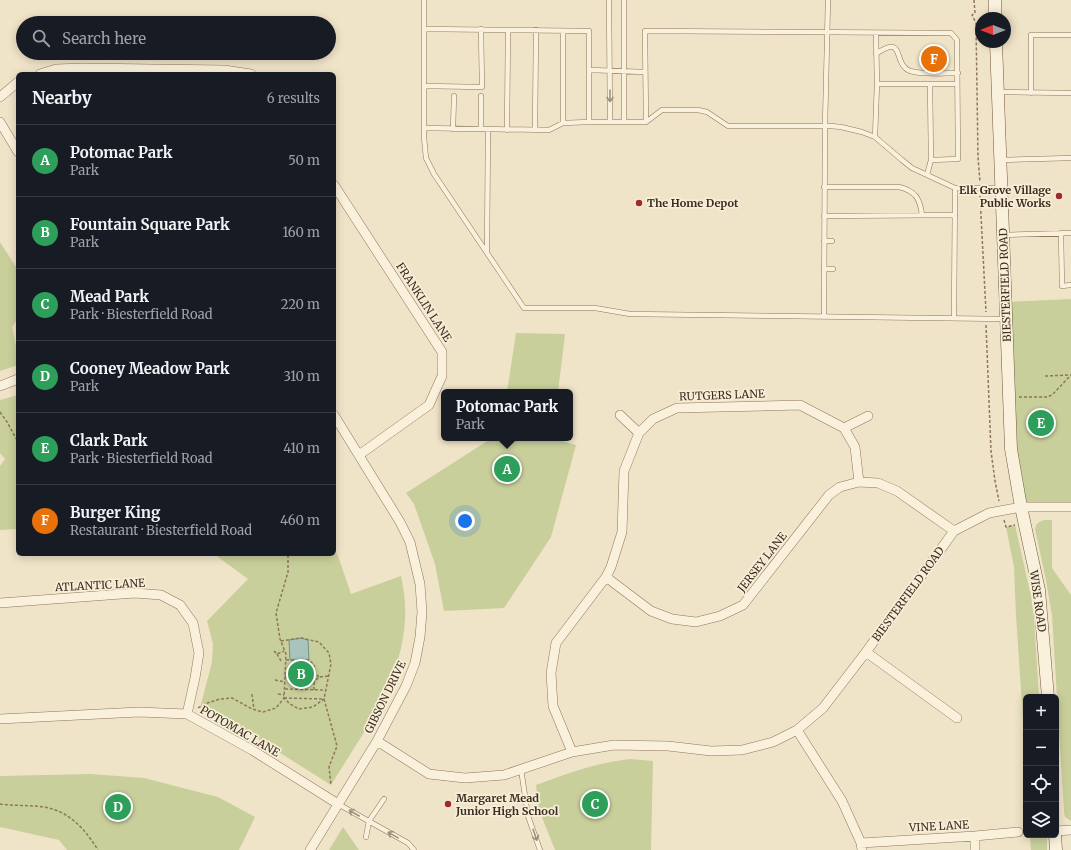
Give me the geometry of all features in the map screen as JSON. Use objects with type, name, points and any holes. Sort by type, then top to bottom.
[{"type":"street","points":[[995,0],[996,12]]},
{"type":"street","name":"BIESTERFIELD ROAD","points":[[377,742],[430,774],[465,778],[504,775],[572,752],[614,745],[668,746],[711,751],[742,750],[773,742],[798,730],[823,708],[866,652],[954,531],[989,512],[1020,507],[1011,449],[996,48]]},
{"type":"street","points":[[46,72],[56,69],[83,68],[224,70],[238,72]]},
{"type":"street","points":[[0,97],[16,84]]},
{"type":"street","points":[[0,122],[16,149]]},
{"type":"street","name":"FRANKLIN LANE","points":[[336,188],[442,352],[442,376],[430,405],[359,455]]},
{"type":"street","points":[[0,386],[16,380]]},
{"type":"street","name":"RUTGERS LANE","points":[[572,752],[553,706],[550,673],[556,643],[606,577],[611,567],[622,532],[624,471],[639,433],[653,419],[677,408],[800,405],[844,428]]},
{"type":"street","points":[[620,415],[639,433]]},
{"type":"street","points":[[868,416],[844,428],[855,447],[859,482],[878,483],[897,491],[954,531]]},
{"type":"street","name":"GIBSON DRIVE","points":[[310,850],[377,742],[414,669],[420,637],[422,612],[420,584],[410,542],[400,522],[336,418]]},
{"type":"street","name":"JERSEY LANE","points":[[606,577],[651,611],[672,618],[696,622],[720,616],[743,605],[829,495],[840,487],[859,482]]},
{"type":"street","points":[[1020,507],[1071,507]]},
{"type":"street","name":"WISE ROAD","points":[[1020,507],[1039,590],[1048,694]]},
{"type":"street","name":"ATLANTIC LANE","points":[[0,603],[135,593],[161,595],[180,605],[193,623],[199,653],[187,714]]},
{"type":"street","points":[[866,652],[957,718]]},
{"type":"street","name":"POTOMAC LANE","points":[[0,719],[139,712],[187,714],[252,750],[338,804]]},
{"type":"street","points":[[798,730],[842,801],[861,846]]},
{"type":"street","points":[[1059,831],[1071,830]]},
{"type":"street","name":"VINE LANE","points":[[861,846],[1018,832]]},
{"type":"street","points":[[974,836],[975,850]]},
{"type":"street","points":[[1055,838],[1056,850]]},
{"type":"lane","points":[[424,0],[424,128],[426,158],[434,174],[524,308],[595,308],[630,314],[1006,319]]},
{"type":"lane","points":[[609,0],[610,122]]},
{"type":"lane","points":[[624,0],[624,122]]},
{"type":"lane","points":[[824,316],[826,295],[824,269],[824,187],[828,0]]},
{"type":"lane","points":[[424,29],[589,31],[589,122]]},
{"type":"lane","points":[[424,86],[482,87],[481,29]]},
{"type":"lane","points":[[507,130],[508,30]]},
{"type":"lane","points":[[535,130],[536,30]]},
{"type":"lane","points":[[563,31],[563,124]]},
{"type":"lane","points":[[646,122],[645,31],[951,33],[957,40],[958,159],[931,160]]},
{"type":"lane","points":[[875,137],[877,84],[876,33]]},
{"type":"lane","points":[[1031,93],[1031,35],[1071,35]]},
{"type":"lane","points":[[876,54],[891,46],[895,47],[902,64],[909,70],[921,72],[958,73]]},
{"type":"lane","points":[[590,70],[610,72],[645,72]]},
{"type":"lane","points":[[877,84],[957,84]]},
{"type":"lane","points":[[927,175],[931,160],[930,84]]},
{"type":"lane","points":[[998,92],[1071,93]]},
{"type":"lane","points":[[453,129],[454,96]]},
{"type":"lane","points":[[481,96],[481,129]]},
{"type":"lane","points":[[424,128],[549,130],[563,124],[589,122],[646,122],[662,110],[698,110],[707,112],[728,126],[825,126],[849,129],[875,137],[902,160],[927,175],[955,188],[1002,188]]},
{"type":"lane","points":[[487,252],[488,130]]},
{"type":"lane","points":[[1001,160],[1071,158]]},
{"type":"lane","points":[[824,187],[899,187],[910,190],[921,205],[922,215]]},
{"type":"lane","points":[[954,318],[955,188]]},
{"type":"lane","points":[[824,216],[955,215]]},
{"type":"lane","points":[[1061,233],[1062,286],[1071,285]]},
{"type":"lane","points":[[1003,235],[1071,233]]},
{"type":"lane","points":[[824,241],[832,241]]},
{"type":"lane","points":[[824,269],[832,269]]},
{"type":"lane","points":[[521,770],[528,816],[540,850]]},
{"type":"lane","points":[[366,837],[369,821],[384,799]]},
{"type":"lane","points":[[338,804],[408,843],[414,850]]},
{"type":"path","points":[[974,0],[974,13],[972,15],[976,23],[978,157],[991,451],[998,495]]},
{"type":"path","points":[[1009,397],[1047,397],[1052,395],[1071,375]]},
{"type":"path","points":[[1045,376],[1071,375]]},
{"type":"path","points":[[0,412],[16,438]]},
{"type":"path","points":[[197,709],[204,704],[220,699],[232,698],[254,710],[263,712],[276,708],[284,698],[285,660],[276,614],[288,572],[288,556]]},
{"type":"path","points":[[281,641],[300,638],[319,642],[329,653],[332,664],[324,699],[336,746],[329,768],[331,785]]},
{"type":"path","points":[[274,651],[281,661]]},
{"type":"path","points":[[277,654],[284,651]]},
{"type":"path","points":[[285,660],[312,661],[314,665],[314,672],[311,677]]},
{"type":"path","points":[[297,660],[297,671],[303,677],[311,677]]},
{"type":"path","points":[[291,677],[297,671]]},
{"type":"path","points":[[314,672],[319,677]]},
{"type":"path","points":[[285,676],[291,677],[298,683]]},
{"type":"path","points":[[314,682],[319,677],[329,676]]},
{"type":"path","points":[[297,689],[298,683],[303,677]]},
{"type":"path","points":[[311,677],[314,682],[314,690]]},
{"type":"path","points":[[276,680],[285,682]]},
{"type":"path","points":[[284,689],[325,690]]},
{"type":"path","points":[[252,694],[254,710]]},
{"type":"path","points":[[278,694],[284,695]]},
{"type":"path","points":[[284,698],[324,699]]},
{"type":"path","points":[[284,698],[290,704],[299,709],[313,707],[324,699]]},
{"type":"path","points":[[0,804],[43,807],[63,813],[90,836],[98,850]]},
{"type":"green space","points":[[0,242],[16,267],[16,321],[12,327],[16,346],[16,366],[0,371]]},
{"type":"green space","points":[[1071,299],[1071,507],[1021,507],[1006,302]]},
{"type":"green space","points":[[516,333],[565,334],[558,389],[507,389]]},
{"type":"green space","points":[[16,396],[16,529],[0,530],[0,466],[5,459],[0,453],[0,400]]},
{"type":"green space","points":[[487,441],[562,441],[576,445],[551,537],[504,608],[444,611],[435,564],[414,504],[406,493]]},
{"type":"green space","points":[[1044,520],[1052,520],[1052,568],[1071,595],[1071,821],[1065,817],[1064,812],[1059,730],[1059,694],[1057,694],[1052,616],[1035,529],[1038,523]]},
{"type":"green space","points":[[1015,525],[1031,596],[1034,618],[1039,694],[1023,694],[1023,720],[1014,567],[1006,527]]},
{"type":"green space","points":[[336,552],[351,594],[401,576],[405,619],[397,664],[379,706],[331,785],[215,712],[200,708],[212,662],[213,644],[207,621],[248,579],[217,556],[336,556]]},
{"type":"green space","points":[[630,759],[653,761],[651,850],[555,850],[539,810],[536,785],[594,766]]},
{"type":"green space","points":[[91,774],[144,778],[218,797],[255,817],[239,850],[67,850],[59,840],[0,827],[0,776]]},
{"type":"green space","points":[[343,827],[359,850],[329,850]]},
{"type":"green space","points":[[1030,838],[1047,838],[1047,850],[1031,850]]},
{"type":"water","points":[[301,638],[308,640],[309,660],[290,660],[289,640]]},
{"type":"place","name":"Burger King","points":[[934,59]]},
{"type":"place","name":"Elk Grove Village Public Works","points":[[1059,196]]},
{"type":"place","name":"The Home Depot","points":[[639,203]]},
{"type":"place","name":"Clark Park","points":[[1041,423]]},
{"type":"place","name":"Potomac Park","points":[[507,469]]},
{"type":"place","name":"Fountain Square Park","points":[[301,674]]},
{"type":"place","name":"Margaret Mead Junior High School","points":[[448,804]]},
{"type":"place","name":"Mead Park","points":[[595,804]]},
{"type":"place","name":"Cooney Meadow Park","points":[[118,807]]}]
